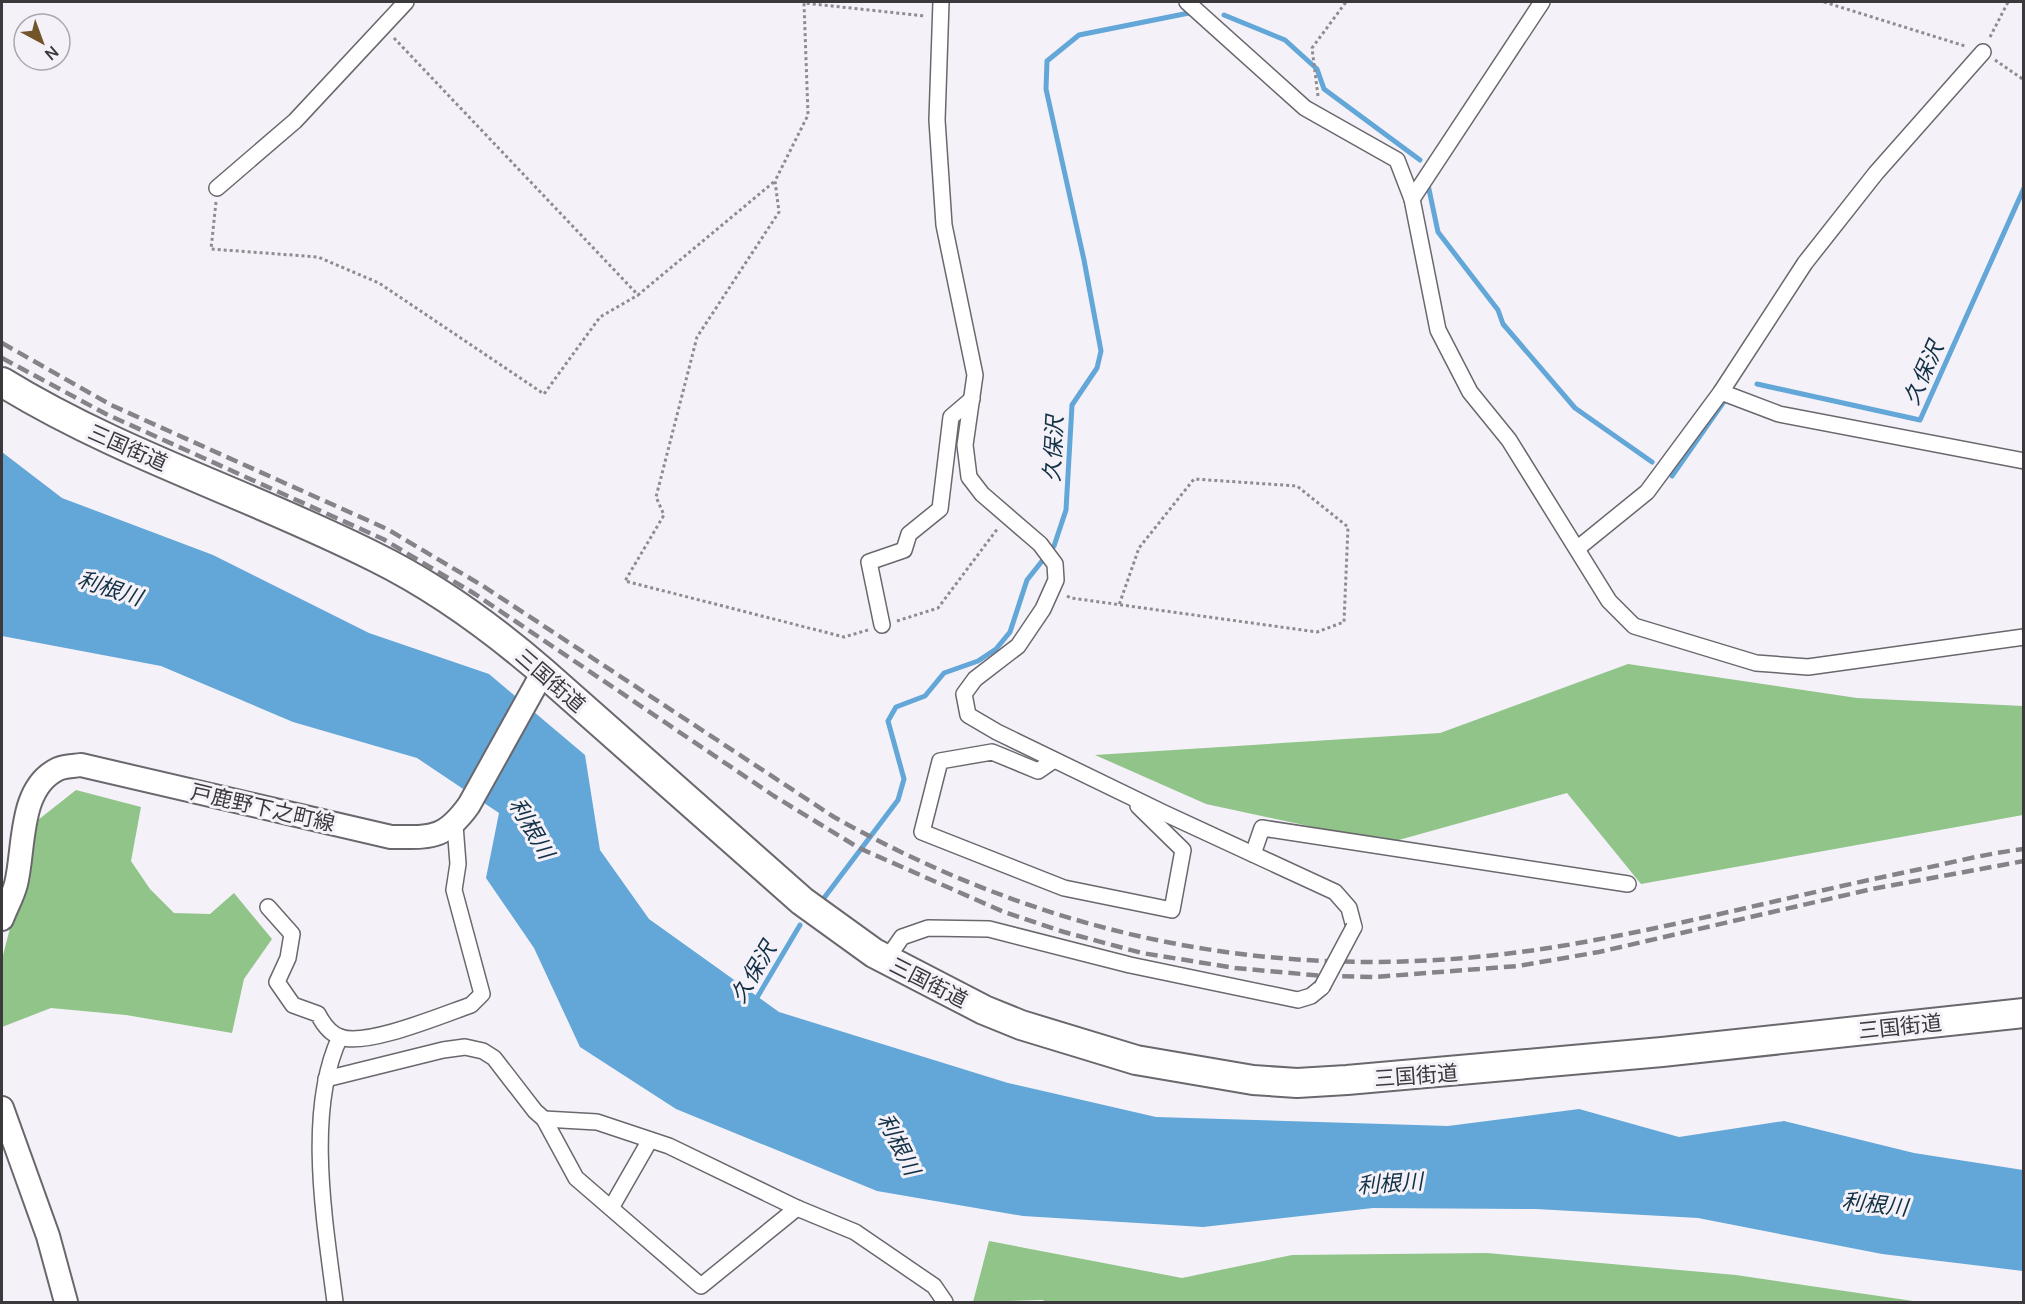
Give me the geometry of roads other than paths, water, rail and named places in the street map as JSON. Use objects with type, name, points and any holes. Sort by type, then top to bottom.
[{"type":"highway","name":"三国街道","points":[[2,382],[94,433],[270,508],[377,557],[454,604],[503,638],[538,682],[802,901],[886,960],[984,1010],[1085,1047],[1194,1072],[1297,1083],[1422,1076],[2024,1012]]},
{"type":"main road","points":[[455,825],[469,805],[538,682]]},
{"type":"main road","name":"戸鹿野下之町線","points":[[2,919],[15,884],[22,838],[32,799],[43,780],[59,768],[81,765],[390,837],[430,837],[455,825]]},
{"type":"main road","points":[[2,1108],[48,1236],[66,1302]]},
{"type":"street","points":[[217,188],[295,121],[406,2]]},
{"type":"street","points":[[1187,2],[1305,108],[1397,160],[1412,199],[1438,330],[1470,392],[1509,440],[1609,601],[1634,626],[1756,663],[1808,667],[2024,637]]},
{"type":"street","points":[[1412,199],[1542,2]]},
{"type":"street","points":[[886,960],[902,937],[928,928],[989,929],[1130,965],[1298,1000],[1311,996],[1322,987],[1354,927],[1349,908],[1335,892],[1054,760],[997,732],[968,714],[964,694],[975,679],[1018,646],[1043,609],[1056,580],[1055,564],[1040,544],[982,494],[969,477],[965,445],[975,375],[944,225],[937,120],[940,9]]},
{"type":"street","points":[[1578,548],[1647,492],[1721,392],[1805,263],[1876,173],[1983,52]]},
{"type":"street","points":[[1721,392],[1779,414],[2024,461]]},
{"type":"street","points":[[882,626],[869,562],[904,550],[909,534],[940,509],[951,417],[972,399]]},
{"type":"street","points":[[1054,760],[1038,771],[992,752],[940,761],[922,832],[1064,888],[1172,910],[1184,850],[1128,795]]},
{"type":"street","points":[[268,907],[292,934],[288,958],[277,982],[293,1005],[318,1014],[324,1026],[340,1037],[371,1038],[471,1005],[482,994],[454,890],[458,864],[455,825]]},
{"type":"street","points":[[1253,854],[1262,828],[1628,884]]},
{"type":"street","points":[[335,1302],[322,1172],[322,1099],[332,1055],[340,1037]]},
{"type":"street","points":[[326,1078],[442,1050],[465,1047],[483,1051],[494,1058],[535,1111],[544,1119],[576,1178],[701,1286],[796,1208]]},
{"type":"street","points":[[544,1119],[597,1122],[669,1146],[796,1208],[855,1232],[934,1286],[945,1302]]},
{"type":"street","points":[[611,1208],[650,1140]]},
{"type":"water","name":"利根川","points":[[2,452],[62,498],[213,555],[369,633],[489,674],[585,755],[600,850],[649,919],[779,1012],[1008,1083],[1156,1117],[1448,1126],[1579,1109],[1679,1137],[1784,1121],[1914,1153],[2023,1170],[2023,1271],[1882,1254],[1698,1218],[1536,1209],[1373,1208],[1203,1227],[1023,1216],[877,1191],[676,1109],[580,1047],[534,948],[486,878],[499,813],[417,758],[293,722],[161,666],[2,636]]},
{"type":"waterway","name":"久保沢","points":[[824,898],[898,800],[904,779],[888,721],[896,707],[925,696],[944,673],[978,661],[996,649],[1010,632],[1027,580],[1054,546],[1066,510],[1072,405],[1097,368],[1101,351],[1084,260],[1046,89],[1047,61],[1079,35],[1189,13]]},
{"type":"waterway","name":"久保沢","points":[[1224,15],[1285,40],[1317,69],[1324,89],[1420,160]]},
{"type":"waterway","name":"久保沢","points":[[1427,180],[1438,232],[1498,310],[1503,324],[1575,408],[1652,462]]},
{"type":"waterway","name":"久保沢","points":[[1757,384],[1920,420],[2024,188]]},
{"type":"waterway","name":"久保沢","points":[[1672,476],[1725,400]]},
{"type":"waterway","name":"久保沢","points":[[755,1001],[800,925]]},
{"type":"railway","points":[[2,343],[111,405],[387,529],[483,586],[834,817],[925,863],[1016,900],[1109,929],[1203,949],[1299,960],[1396,962],[1494,955],[1636,932],[1972,858],[2024,849]]},
{"type":"railway","points":[[2,358],[106,414],[383,539],[475,594],[774,796],[859,848],[1004,912],[1064,932],[1142,953],[1235,968],[1324,976],[1375,977],[1518,966],[1599,952],[1872,889],[2024,861]]}]
